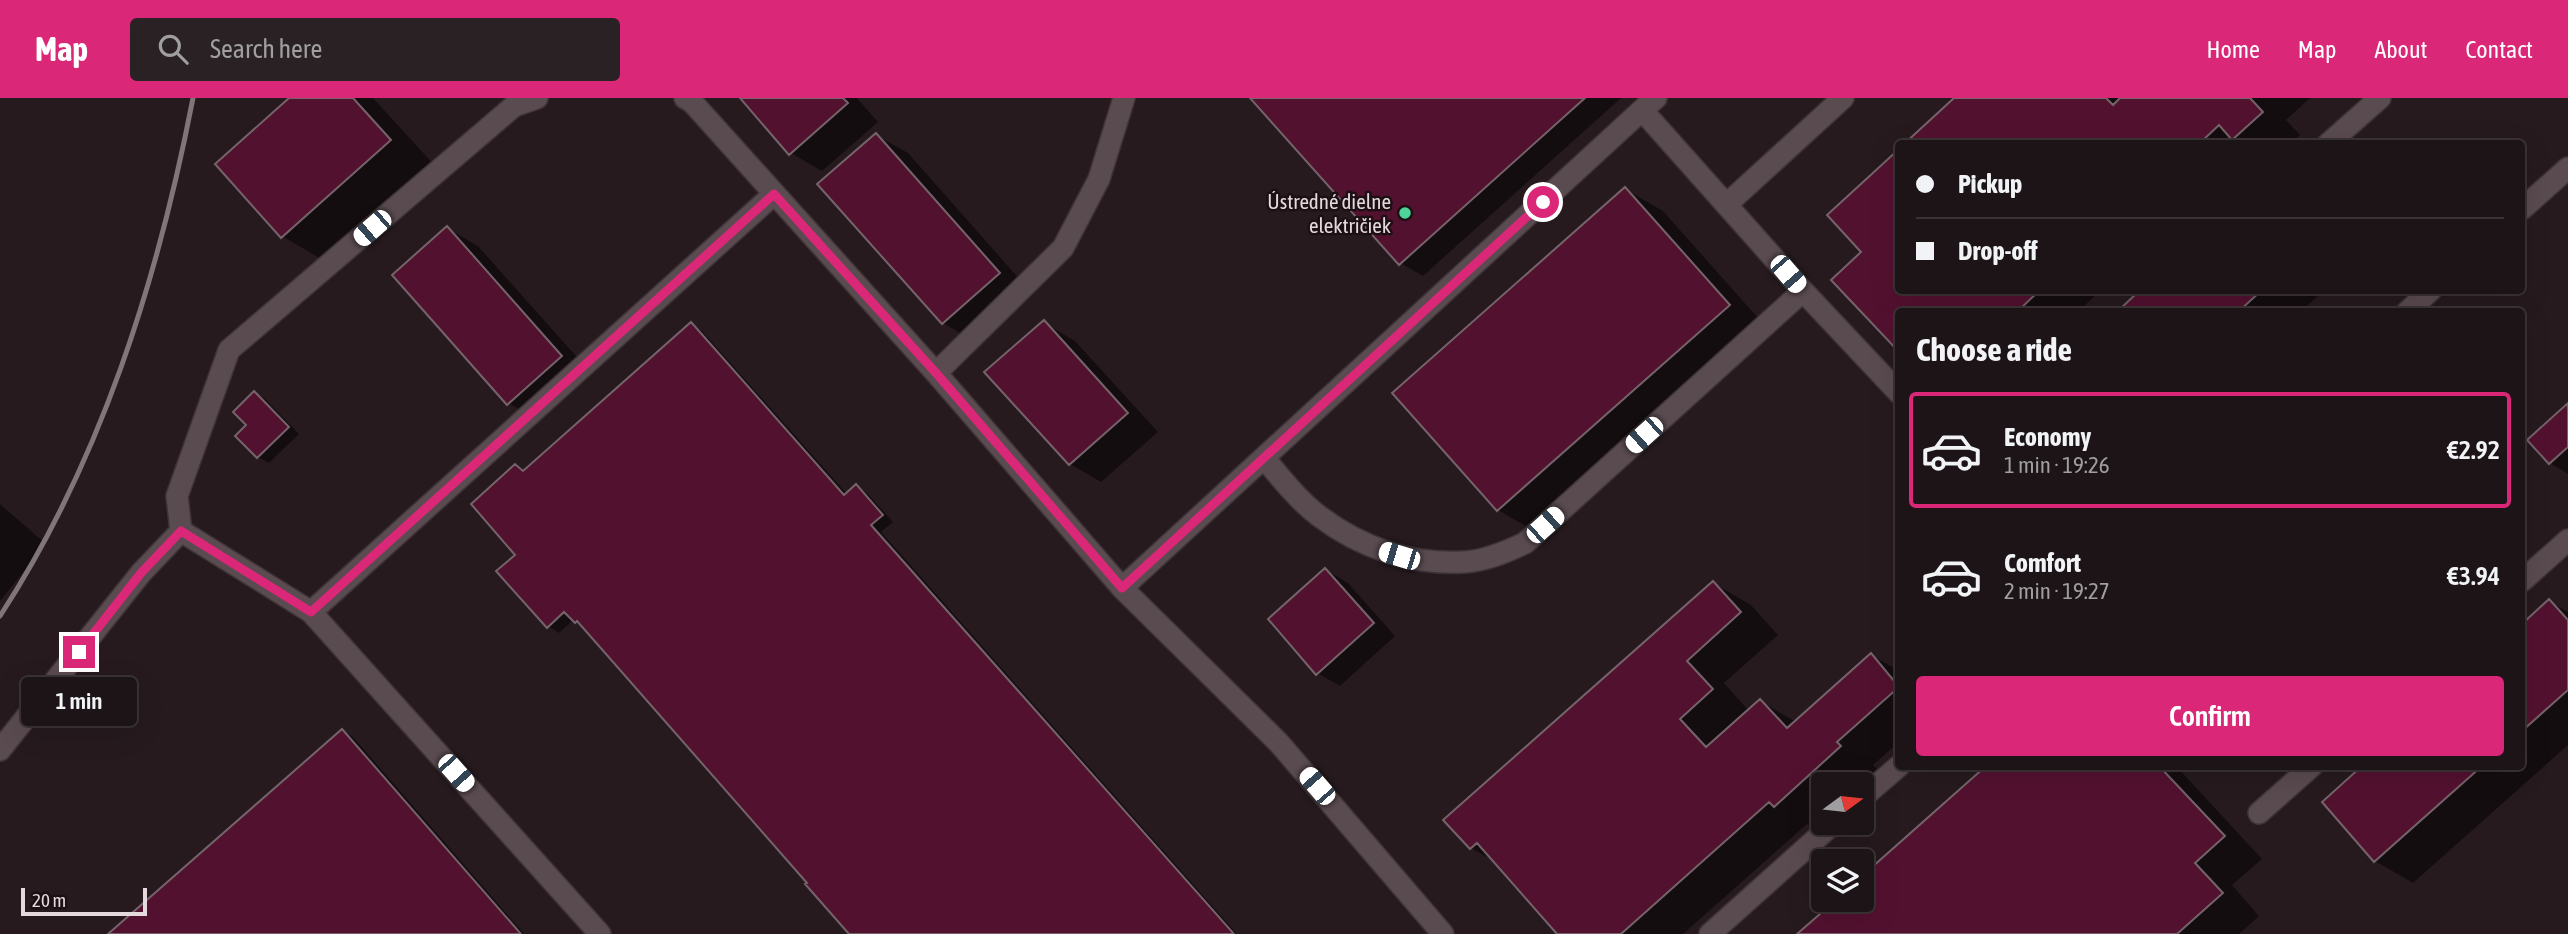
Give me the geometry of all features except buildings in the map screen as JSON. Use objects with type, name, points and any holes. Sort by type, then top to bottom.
[{"type":"lane","points":[[181,531],[177,496],[229,350],[514,106],[537,98]]},
{"type":"lane","points":[[685,98],[692,102],[936,373],[1122,588],[1279,743],[1443,934]]},
{"type":"lane","points":[[936,373],[1063,248],[1099,178],[1124,98]]},
{"type":"lane","points":[[1727,204],[1843,98]]},
{"type":"lane","points":[[2333,140],[2380,98]]},
{"type":"lane","points":[[1122,588],[1649,104],[1727,204],[1803,291],[1895,389]]},
{"type":"lane","points":[[2525,206],[2568,168]]},
{"type":"lane","points":[[311,612],[774,194]]},
{"type":"lane","points":[[1264,458],[1318,515],[1342,532],[1373,548],[1430,561],[1466,562],[1499,555],[1525,543],[1803,291]]},
{"type":"lane","points":[[2411,308],[2427,294]]},
{"type":"lane","points":[[181,531],[311,612],[600,934]]},
{"type":"lane","points":[[0,750],[141,573],[181,531]]},
{"type":"lane","points":[[2525,578],[2568,540]]},
{"type":"lane","points":[[1874,788],[1895,769]]},
{"type":"lane","points":[[2259,813],[2307,770]]},
{"type":"lane","points":[[1710,934],[1820,835]]},
{"type":"railway","points":[[0,616],[36,557],[68,495],[121,367],[162,233],[193,98]]},
{"type":"place","name":"Ústredné dielne električiek","points":[[1405,213]]},
{"type":"route","points":[[79,652],[141,573],[181,531],[311,612],[774,194],[936,373],[1122,588],[1543,202]]}]
